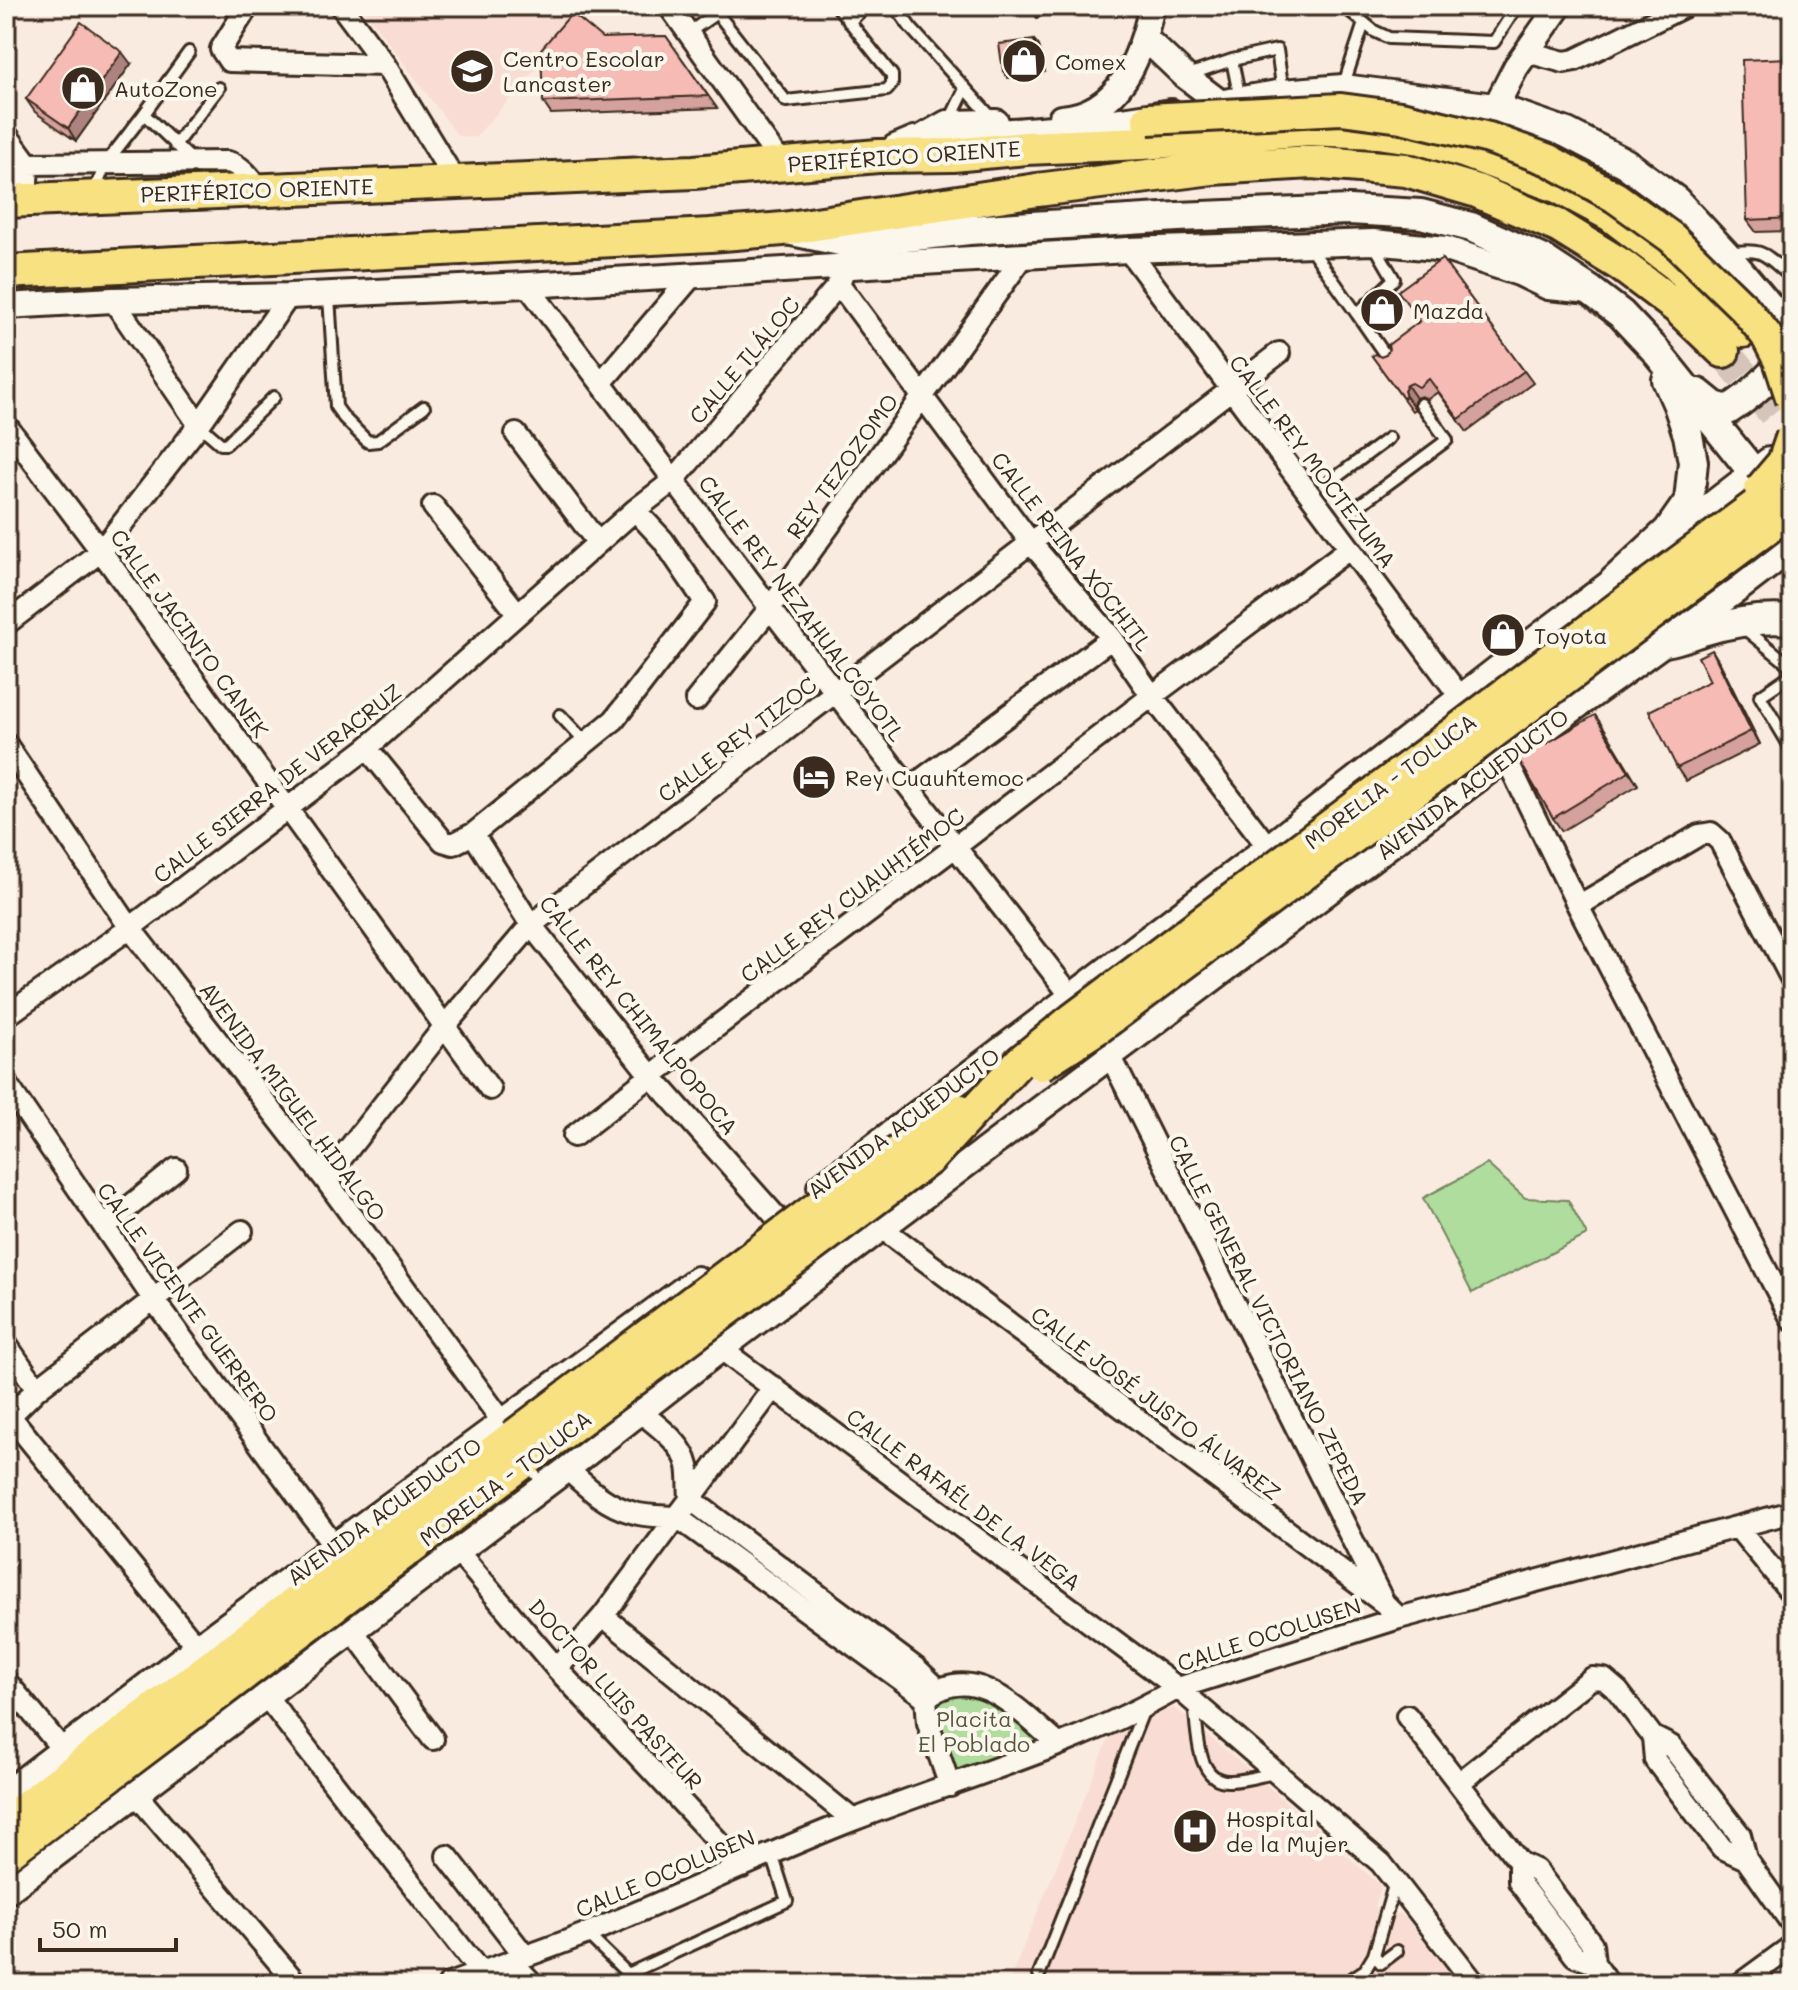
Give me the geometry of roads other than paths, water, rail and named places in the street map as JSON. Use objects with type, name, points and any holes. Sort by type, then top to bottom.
[{"type":"highway","name":"PERIFÉRICO ORIENTE","points":[[6,272],[783,229],[1037,190],[1212,168],[1312,162],[1406,170],[1477,191],[1558,226],[1733,341],[1677,265],[1611,215],[1557,186],[1466,152],[1420,138],[1377,132],[1308,129],[953,155],[878,156],[694,172],[16,201]]},
{"type":"main road","points":[[1148,119],[1283,94],[1343,89],[1495,108],[1567,133],[1625,163],[1676,201],[1792,334]]},
{"type":"main road","points":[[878,156],[915,141],[1148,119],[1341,109],[1401,117],[1474,134],[1549,160],[1615,197],[1672,238],[1745,309],[1766,335],[1779,360],[1792,400]]},
{"type":"main road","points":[[783,229],[845,265],[969,230],[1308,211],[1421,214],[1471,227],[1544,260],[1621,314],[1699,394],[1714,406],[1728,410],[1768,379],[1786,358],[1783,336],[1766,302]]},
{"type":"main road","points":[[1747,279],[1782,306],[1792,318]]},
{"type":"main road","points":[[1655,350],[1792,526]]},
{"type":"main road","points":[[1614,581],[1668,531],[1689,501],[1693,462],[1688,435],[1655,350]]},
{"type":"main road","points":[[1646,586],[1755,495],[1783,462],[1792,436]]},
{"type":"main road","name":"MORELIA - TOLUCA","points":[[6,1855],[515,1439],[930,1159],[1020,1061],[1072,1019],[1792,478]]},
{"type":"main road","name":"MORELIA - TOLUCA","points":[[6,1821],[515,1439],[846,1185],[970,1103],[1031,1071],[1100,1027],[1792,510]]},
{"type":"main road","points":[[1665,642],[1737,622],[1771,618],[1792,620]]},
{"type":"street","points":[[248,6],[221,49],[229,61],[385,65]]},
{"type":"street","points":[[341,6],[385,65],[456,182]]},
{"type":"street","points":[[669,6],[781,163]]},
{"type":"street","points":[[915,141],[947,123],[1074,117],[1094,110],[1110,99],[1125,79],[1145,38],[1152,6]]},
{"type":"street","points":[[1495,108],[1516,67],[1559,6]]},
{"type":"street","points":[[1527,52],[1564,62],[1575,60],[1685,6]]},
{"type":"street","points":[[1145,38],[1185,76],[1232,103]]},
{"type":"street","points":[[6,134],[28,164]]},
{"type":"street","points":[[28,164],[228,162],[242,169],[260,190]]},
{"type":"street","points":[[16,201],[28,164]]},
{"type":"street","points":[[6,306],[527,285],[1128,250],[1373,242],[1446,249],[1519,273],[1548,287],[1591,291]]},
{"type":"street","name":"CALLE REY MOCTEZUMA","points":[[1128,250],[1461,698]]},
{"type":"street","name":"REY TEZOZOMO","points":[[696,700],[770,608],[1023,257]]},
{"type":"street","name":"CALLE REINA XÓCHITL","points":[[845,265],[923,396],[1031,543],[1112,638],[1152,696],[1268,847]]},
{"type":"street","name":"CALLE TLÁLOC","points":[[674,480],[845,265]]},
{"type":"street","points":[[601,383],[692,276]]},
{"type":"street","name":"CALLE REY NEZAHUALCÓYOTL","points":[[527,285],[770,608],[1071,996]]},
{"type":"street","points":[[6,624],[101,551],[199,425],[289,296]]},
{"type":"street","points":[[113,300],[199,425]]},
{"type":"street","name":"CALLE REY TIZOC","points":[[325,1179],[444,1027],[531,925],[1279,353]]},
{"type":"street","name":"CALLE JACINTO CANEK","points":[[6,425],[101,551],[490,1089]]},
{"type":"street","points":[[516,434],[598,543]]},
{"type":"street","name":"AVENIDA ACUEDUCTO","points":[[6,1793],[197,1647],[335,1547],[515,1439],[778,1219],[1792,443]]},
{"type":"street","name":"CALLE SIERRA DE VERACRUZ","points":[[6,1016],[130,928],[367,748],[635,510],[674,480]]},
{"type":"street","points":[[1722,496],[1755,501],[1770,514],[1777,534],[1769,565]]},
{"type":"street","points":[[433,506],[518,614]]},
{"type":"street","points":[[367,748],[443,841],[453,844],[473,834],[614,720],[705,602],[663,540],[635,510]]},
{"type":"street","name":"AVENIDA ACUEDUCTO","points":[[6,1892],[1506,758],[1792,548]]},
{"type":"street","name":"CALLE REY CUAUHTÉMOC","points":[[574,1136],[1349,549]]},
{"type":"street","points":[[910,788],[1112,638]]},
{"type":"street","name":"AVENIDA MIGUEL HIDALGO","points":[[6,744],[130,928],[325,1179],[515,1439],[558,1476],[616,1507],[634,1514],[677,1517]]},
{"type":"street","points":[[1506,758],[1578,906],[1792,1320]]},
{"type":"street","points":[[1578,906],[1699,835],[1711,833],[1720,841],[1792,980]]},
{"type":"street","name":"CALLE REY CHIMALPOPOCA","points":[[473,834],[531,925],[651,1076],[778,1219]]},
{"type":"street","name":"CALLE GENERAL VICTORIANO ZEPEDA","points":[[1111,1057],[1392,1611]]},
{"type":"street","name":"CALLE VICENTE GUERRERO","points":[[6,1083],[154,1300],[335,1547]]},
{"type":"street","points":[[104,1227],[176,1169]]},
{"type":"street","name":"CALLE JOSÉ JUSTO ÁLVAREZ","points":[[883,1229],[1392,1611]]},
{"type":"street","points":[[197,1647],[10,1416],[37,1389],[242,1231]]},
{"type":"street","points":[[6,1344],[37,1389]]},
{"type":"street","name":"CALLE RAFAÉL DE LA VEGA","points":[[721,1349],[1178,1688],[1381,1863],[1475,1984]]},
{"type":"street","points":[[557,1669],[603,1616],[774,1387]]},
{"type":"street","points":[[641,1412],[683,1452],[688,1465],[690,1499],[917,1669],[932,1694],[928,1723],[950,1786]]},
{"type":"street","name":"CALLE OCOLUSEN","points":[[449,1984],[586,1934],[853,1820],[1058,1744],[1145,1707],[1178,1688],[1392,1611],[1738,1528],[1792,1512]]},
{"type":"street","points":[[677,1517],[932,1694]]},
{"type":"street","points":[[1738,1528],[1792,1594]]},
{"type":"street","name":"DOCTOR LUIS PASTEUR","points":[[458,1552],[557,1669],[742,1867]]},
{"type":"street","points":[[603,1616],[853,1820]]},
{"type":"street","points":[[353,1631],[433,1739]]},
{"type":"street","points":[[1460,1782],[1592,1678],[1604,1679],[1618,1691],[1653,1737],[1655,1760],[1722,1848],[1746,1859],[1792,1924]]},
{"type":"street","points":[[6,1681],[62,1749]]},
{"type":"street","points":[[932,1694],[956,1683],[970,1684],[1002,1697],[1058,1744]]},
{"type":"street","points":[[266,1696],[480,1972]]},
{"type":"street","points":[[1407,1716],[1519,1862],[1519,1882],[1575,1956],[1594,1963],[1609,1984]]},
{"type":"street","points":[[136,1794],[297,1984]]},
{"type":"street","points":[[447,1856],[533,1984]]},
{"type":"street","points":[[1740,1984],[1792,1946]]},
{"type":"lane","points":[[688,33],[722,9],[786,101],[887,90],[892,84],[892,75],[837,6]]},
{"type":"lane","points":[[849,22],[866,6]]},
{"type":"lane","points":[[895,6],[910,27],[996,122]]},
{"type":"lane","points":[[1344,6],[1374,31],[1389,38],[1494,42],[1517,6]]},
{"type":"lane","points":[[1343,89],[1364,23]]},
{"type":"lane","points":[[1185,76],[1232,60],[1277,50],[1283,94]]},
{"type":"lane","points":[[92,197],[106,163],[189,52]]},
{"type":"lane","points":[[1232,60],[1232,103]]},
{"type":"lane","points":[[175,145],[219,88]]},
{"type":"lane","points":[[947,123],[965,89]]},
{"type":"lane","points":[[144,114],[193,161]]},
{"type":"lane","points":[[1357,314],[1394,279],[1373,242]]},
{"type":"lane","points":[[1308,245],[1390,362]]},
{"type":"lane","points":[[1725,254],[1752,249],[1764,254],[1792,278]]},
{"type":"lane","points":[[329,294],[336,407],[344,418],[368,442],[378,441],[424,407]]},
{"type":"lane","points":[[199,425],[221,444],[226,444],[274,397]]},
{"type":"lane","points":[[1389,438],[1331,481],[1354,509],[1447,440],[1421,404]]},
{"type":"lane","points":[[1737,622],[1792,667]]},
{"type":"lane","points":[[1792,674],[1760,696],[1792,750]]},
{"type":"lane","points":[[560,715],[586,743]]},
{"type":"lane","points":[[1194,1702],[1202,1763],[1208,1774],[1229,1782],[1276,1772]]},
{"type":"lane","points":[[1039,1975],[1145,1707]]},
{"type":"lane","points":[[586,1934],[628,1974],[787,1901],[772,1854]]},
{"type":"lane","points":[[1344,1984],[1365,1970],[1374,1955],[1395,1882]]},
{"type":"lane","points":[[1374,1955],[1381,1963],[1397,1951]]},
{"type":"tunnel","points":[[1723,351],[1792,435]]},
{"type":"place","name":"Comex","points":[[1024,61]]},
{"type":"place","name":"Centro Escolar Lancaster","points":[[472,71]]},
{"type":"place","name":"AutoZone","points":[[83,88]]},
{"type":"place","name":"Mazda","points":[[1382,310]]},
{"type":"place","name":"Toyota","points":[[1503,635]]},
{"type":"place","name":"Rey Cuauhtemoc","points":[[814,777]]},
{"type":"place","name":"Hospital de la Mujer","points":[[1195,1831]]},
{"type":"park label","name":"Placita El Poblado","points":[[974,1730]]}]
